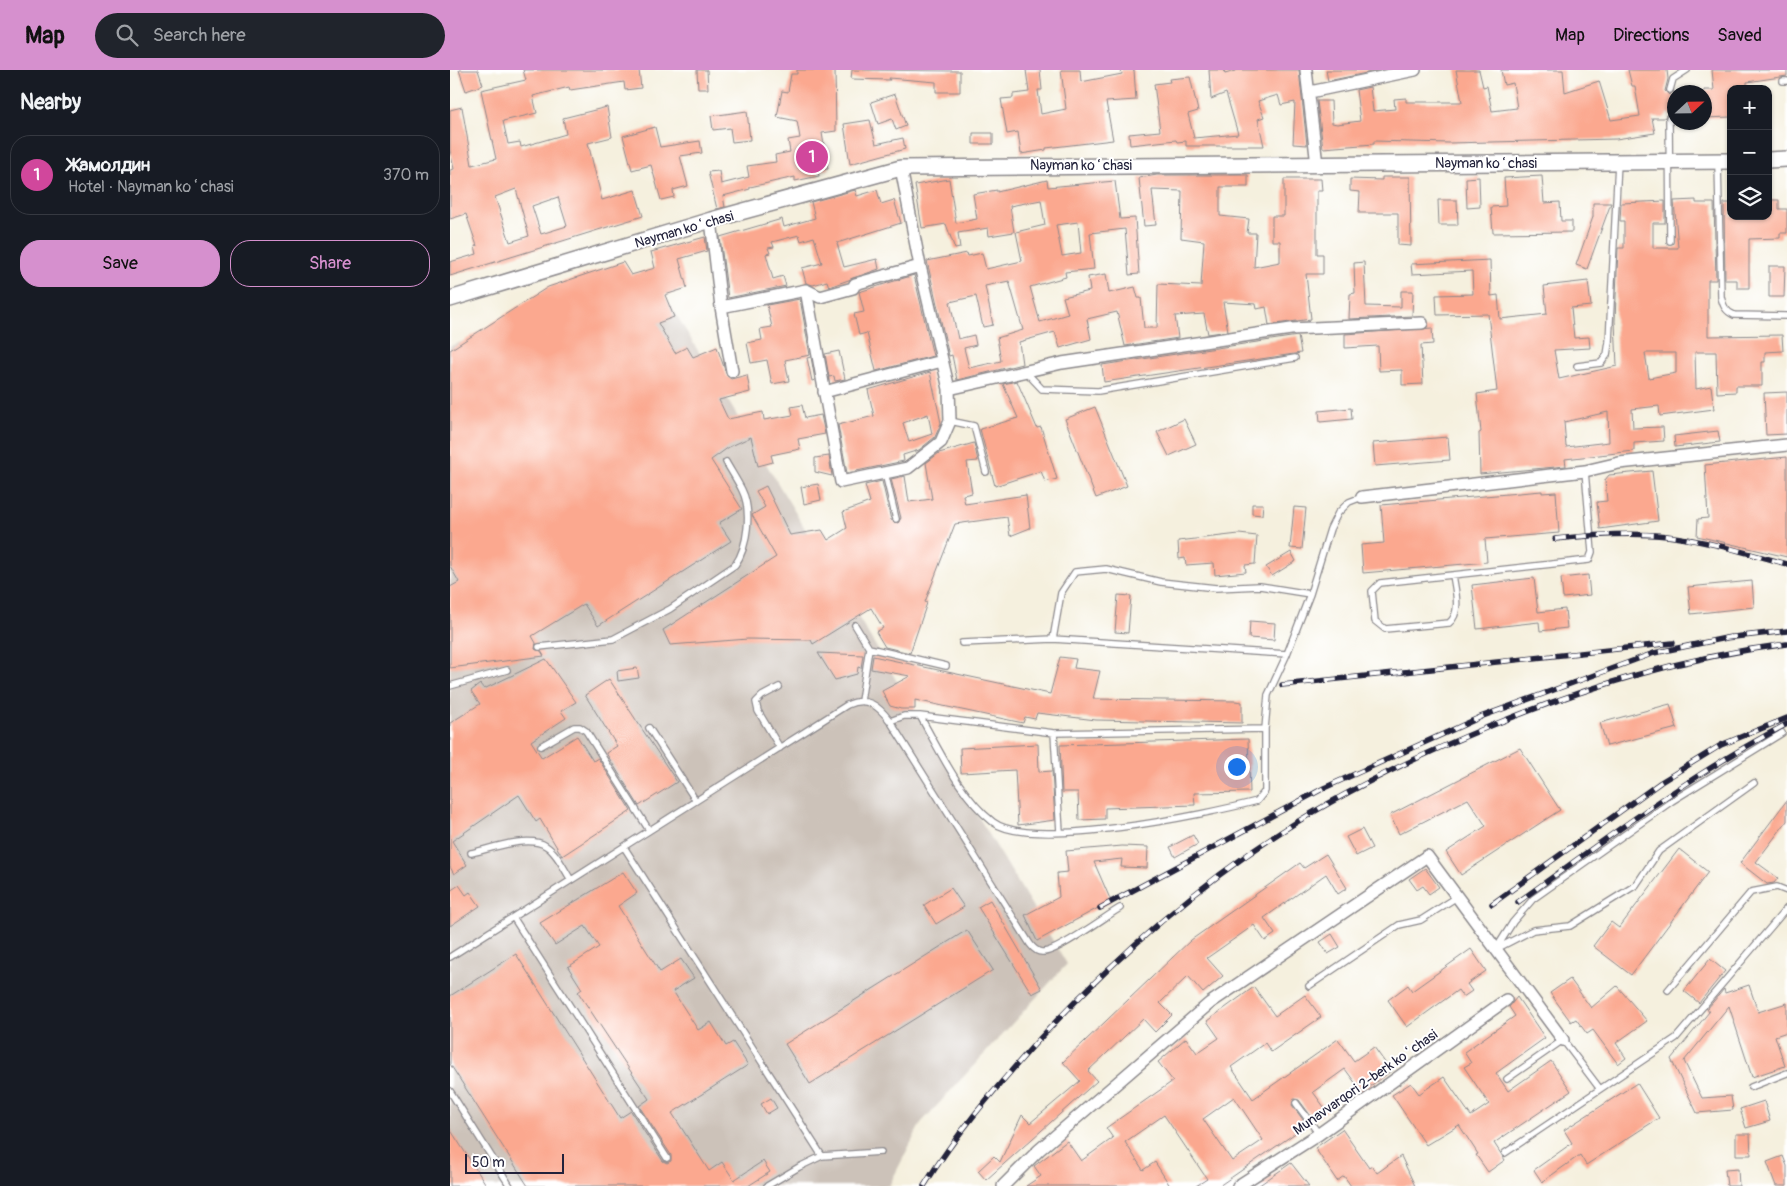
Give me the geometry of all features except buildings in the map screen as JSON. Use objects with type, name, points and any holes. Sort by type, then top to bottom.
[{"type":"main road","points":[[1772,160],[1787,159]]},
{"type":"main road","name":"Nayman koʻchasi","points":[[450,299],[712,220],[901,168],[1724,162]]},
{"type":"street","points":[[1306,70],[1317,164]]},
{"type":"street","points":[[1310,92],[1415,70]]},
{"type":"street","points":[[806,290],[841,482],[908,468],[941,442],[950,421],[949,389],[920,266],[901,168]]},
{"type":"street","points":[[712,220],[721,308],[732,371]]},
{"type":"street","points":[[721,308],[806,290],[820,297],[853,288],[855,284],[920,266]]},
{"type":"street","points":[[949,389],[1062,363],[1291,329],[1422,323]]},
{"type":"street","points":[[824,392],[942,361]]},
{"type":"street","points":[[1362,497],[1585,471],[1619,463],[1787,444]]},
{"type":"street","points":[[1003,1186],[1039,1150],[1210,1004],[1427,856],[1564,1040]]},
{"type":"street","name":"Munavvarqori 2-berk koʻchasi","points":[[1238,1186],[1319,1134],[1506,1000]]},
{"type":"lane","points":[[1671,85],[1673,79],[1687,70]]},
{"type":"lane","points":[[1668,130],[1670,241]]},
{"type":"lane","points":[[1577,366],[1601,363],[1607,355],[1618,162]]},
{"type":"lane","points":[[1724,162],[1721,297],[1724,306],[1734,315],[1787,316]]},
{"type":"lane","points":[[1026,372],[1042,389],[1098,391],[1295,358]]},
{"type":"lane","points":[[950,421],[974,426],[986,472]]},
{"type":"lane","points":[[539,648],[612,639],[670,609],[735,565],[741,557],[745,543],[746,503],[742,490],[726,462]]},
{"type":"lane","points":[[1453,575],[1456,610],[1453,620],[1449,623],[1385,629],[1375,621],[1372,600],[1375,586],[1386,582],[1589,560],[1592,552],[1585,471]]},
{"type":"lane","points":[[886,473],[896,520]]},
{"type":"lane","points":[[920,716],[954,775],[972,801],[993,822],[1009,830],[1060,832],[1116,829],[1257,801],[1265,792],[1265,729],[1268,695],[1287,654],[1310,594],[1330,529],[1338,513],[1349,502],[1362,497]]},
{"type":"lane","points":[[1053,639],[1061,593],[1075,572],[1106,570],[1160,582],[1216,588],[1260,586],[1310,594]]},
{"type":"lane","points":[[855,625],[869,648],[861,701]]},
{"type":"lane","points":[[962,643],[1053,639],[1287,654]]},
{"type":"lane","points":[[869,648],[946,666]]},
{"type":"lane","points":[[450,686],[507,670]]},
{"type":"lane","points":[[779,687],[762,696],[756,702],[758,712],[780,748]]},
{"type":"lane","points":[[450,957],[847,705],[861,701],[876,705],[890,721],[1036,951],[1043,953],[1058,947],[1120,908]]},
{"type":"lane","points":[[890,721],[904,716],[920,716],[1054,733],[1265,729]]},
{"type":"lane","points":[[541,746],[574,727],[580,727],[586,731],[649,830]]},
{"type":"lane","points":[[649,728],[696,801]]},
{"type":"lane","points":[[1054,733],[1060,832]]},
{"type":"lane","points":[[1496,949],[1513,922],[1533,899],[1672,801],[1782,733]]},
{"type":"lane","points":[[1496,949],[1533,930],[1570,926],[1636,885],[1659,850],[1754,783]]},
{"type":"lane","points":[[471,853],[528,841],[539,842],[553,853],[571,880]]},
{"type":"lane","points":[[624,847],[822,1156]]},
{"type":"lane","points":[[1668,990],[1751,892],[1777,887],[1787,892]]},
{"type":"lane","points":[[1309,986],[1399,926],[1421,920],[1458,897]]},
{"type":"lane","points":[[1505,1153],[1676,1038],[1787,908]]},
{"type":"lane","points":[[513,918],[667,1158]]},
{"type":"lane","points":[[1507,1079],[1564,1040],[1600,1089]]},
{"type":"lane","points":[[1752,1087],[1787,1073]]},
{"type":"lane","points":[[450,1091],[510,1186]]},
{"type":"lane","points":[[1296,1103],[1319,1134]]},
{"type":"lane","points":[[768,1186],[798,1167],[822,1156],[881,1152]]},
{"type":"shaded area","points":[[653,276],[1067,964],[921,1123],[889,1186],[450,1186],[450,346]]},
{"type":"railway","points":[[1555,539],[1611,534],[1667,536],[1712,544],[1787,564]]},
{"type":"railway","points":[[1725,638],[1787,631]]},
{"type":"railway","points":[[1100,908],[1324,788],[1483,716],[1654,653],[1731,637]]},
{"type":"railway","points":[[1282,685],[1673,643]]},
{"type":"railway","points":[[924,1186],[962,1131],[990,1096],[1034,1045],[1091,986],[1182,904],[1247,855],[1306,816],[1385,774],[1466,736],[1565,698],[1674,665],[1787,644]]},
{"type":"railway","points":[[1492,904],[1661,782],[1721,745],[1787,718]]},
{"type":"railway","points":[[1518,902],[1616,831],[1683,786],[1751,743],[1787,724]]},
{"type":"place","name":"Жамолдин","points":[[812,157]]}]
